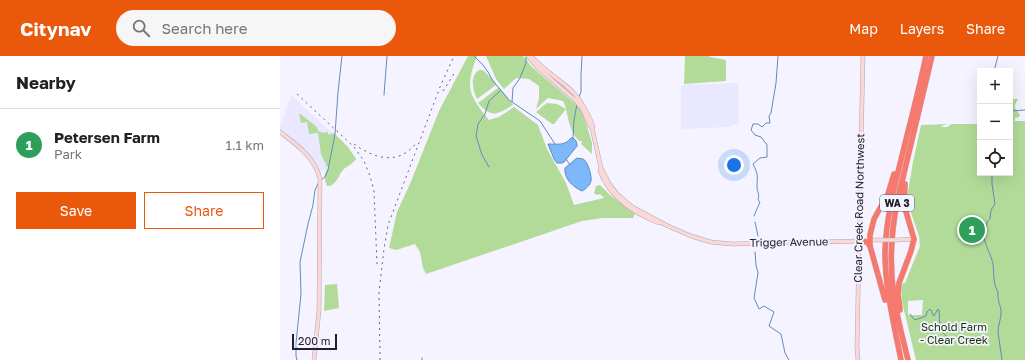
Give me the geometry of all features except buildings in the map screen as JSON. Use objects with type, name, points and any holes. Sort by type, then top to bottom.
[{"type":"highway","name":"WA 3","points":[[901,360],[889,304],[886,282],[885,251],[890,206],[926,56]]},
{"type":"highway","name":"WA 3","points":[[908,360],[894,297],[892,278],[892,243],[895,212],[932,56]]},
{"type":"highway","points":[[906,352],[898,292],[900,281],[914,239],[904,205],[904,186],[916,126]]},
{"type":"highway","points":[[901,360],[870,240],[874,219],[889,191],[906,138]]},
{"type":"highway","points":[[859,241],[866,239],[870,240]]},
{"type":"main road","name":"Trigger Avenue","points":[[528,56],[537,67],[575,100],[583,110],[592,128]]},
{"type":"main road","name":"Trigger Avenue","points":[[531,56],[568,88],[588,113],[593,126],[592,128],[601,168],[610,185],[617,194],[638,212],[697,238],[711,242],[727,244],[859,241]]},
{"type":"main road","name":"Clear Creek Road Northwest","points":[[858,360],[857,347],[863,56]]},
{"type":"main road","points":[[280,132],[305,151],[317,170],[320,179],[319,310],[314,360]]},
{"type":"main road","points":[[870,240],[914,239]]},
{"type":"shaded area","points":[[738,83],[739,123],[728,127],[681,129],[681,85]]},
{"type":"shaded area","points":[[291,95],[342,142],[357,159],[318,172],[309,156],[280,132],[280,127]]},
{"type":"green space","points":[[468,56],[477,56],[472,72],[470,89],[479,107],[489,120],[499,117],[514,107],[538,125],[547,149],[566,183],[574,205],[604,198],[600,194],[597,195],[594,193],[596,186],[600,185],[610,195],[635,214],[633,218],[603,218],[582,221],[426,274],[423,268],[420,252],[415,244],[396,250],[389,248],[397,212],[410,184],[439,111]]},
{"type":"green space","points":[[486,56],[523,56],[532,67],[573,102],[581,110],[587,126],[592,143],[592,154],[581,144],[582,141],[579,141],[573,132],[563,101],[548,98],[536,109],[539,98],[539,86],[529,79],[516,78],[504,89],[496,79]]},
{"type":"green space","points":[[685,56],[709,56],[726,60],[726,81],[684,84]]},
{"type":"green space","points":[[479,70],[483,70],[496,83],[496,85],[477,99],[473,88],[473,80],[474,76]]},
{"type":"green space","points":[[500,88],[513,105],[498,113],[491,113],[478,103]]},
{"type":"green space","name":"Schold Farm - Clear Creek","points":[[1013,99],[1018,99],[1015,108],[1020,115],[1019,117],[1015,118],[1015,121],[1025,121],[1025,360],[916,360],[902,302],[901,288],[903,283],[905,283],[920,246],[919,236],[909,207],[908,192],[921,125],[948,124],[941,126],[945,127],[951,124],[977,124],[977,176],[1013,176]],"holes":[[[923,300],[922,315],[908,315],[908,301]]]},
{"type":"green space","points":[[547,103],[557,104],[566,109],[554,124],[536,112]]},
{"type":"green space","points":[[299,113],[317,127],[318,131],[324,133],[328,132],[328,135],[334,133],[348,147],[356,159],[340,173],[336,181],[331,186],[327,186],[325,181],[325,173],[331,166],[327,167],[321,154],[318,133],[309,134],[307,122],[301,123]]},
{"type":"green space","points":[[337,284],[339,308],[324,311],[325,285]]},
{"type":"water","points":[[571,138],[576,140],[577,146],[564,162],[557,163],[548,144],[563,143],[569,141]]},
{"type":"water","points":[[577,158],[585,160],[591,176],[590,184],[582,191],[570,182],[565,172],[565,168]]},
{"type":"waterway","points":[[321,180],[325,177],[328,170],[335,134],[342,56]]},
{"type":"waterway","points":[[384,95],[387,56]]},
{"type":"waterway","points":[[474,56],[483,65],[493,81],[509,100],[540,121],[555,144]]},
{"type":"waterway","points":[[512,102],[513,88],[520,78],[526,63],[526,56]]},
{"type":"waterway","points":[[579,97],[581,92],[582,56]]},
{"type":"waterway","points":[[754,216],[760,202],[758,200],[757,174],[753,164],[760,158],[767,157],[767,145],[761,137],[755,135],[751,130],[753,124],[758,124],[762,127],[766,123],[770,123],[769,116],[771,113],[776,83],[778,56]]},
{"type":"waterway","points":[[995,68],[998,56]]},
{"type":"waterway","points":[[489,167],[482,155],[476,136],[478,124],[485,114],[489,101],[500,91]]},
{"type":"waterway","points":[[573,138],[577,104]]},
{"type":"waterway","points":[[1013,111],[1025,110]]},
{"type":"waterway","points":[[566,159],[570,165]]},
{"type":"waterway","points":[[992,176],[995,204],[991,210],[990,219],[987,222],[984,236],[993,264],[994,282],[998,292],[1001,310],[998,332],[1002,360]]},
{"type":"waterway","points":[[297,360],[296,343],[301,294],[300,262],[315,190],[319,182]]},
{"type":"waterway","points":[[755,222],[758,236]]},
{"type":"waterway","points":[[755,252],[758,273],[754,298],[759,309],[764,306],[774,312],[769,326],[781,334],[785,353],[789,360]]},
{"type":"waterway","points":[[910,314],[915,320],[926,316],[930,309],[934,316],[938,309],[940,329],[948,339]]},
{"type":"railway","points":[[380,360],[379,292],[388,225],[440,87],[454,56]]},
{"type":"railway","points":[[443,91],[455,72]]},
{"type":"railway","points":[[297,94],[354,147],[364,161],[374,191],[377,264]]},
{"type":"railway","points":[[354,144],[370,153],[387,158],[403,155],[417,142]]},
{"type":"place","name":"Petersen Farm","points":[[972,230]]}]
